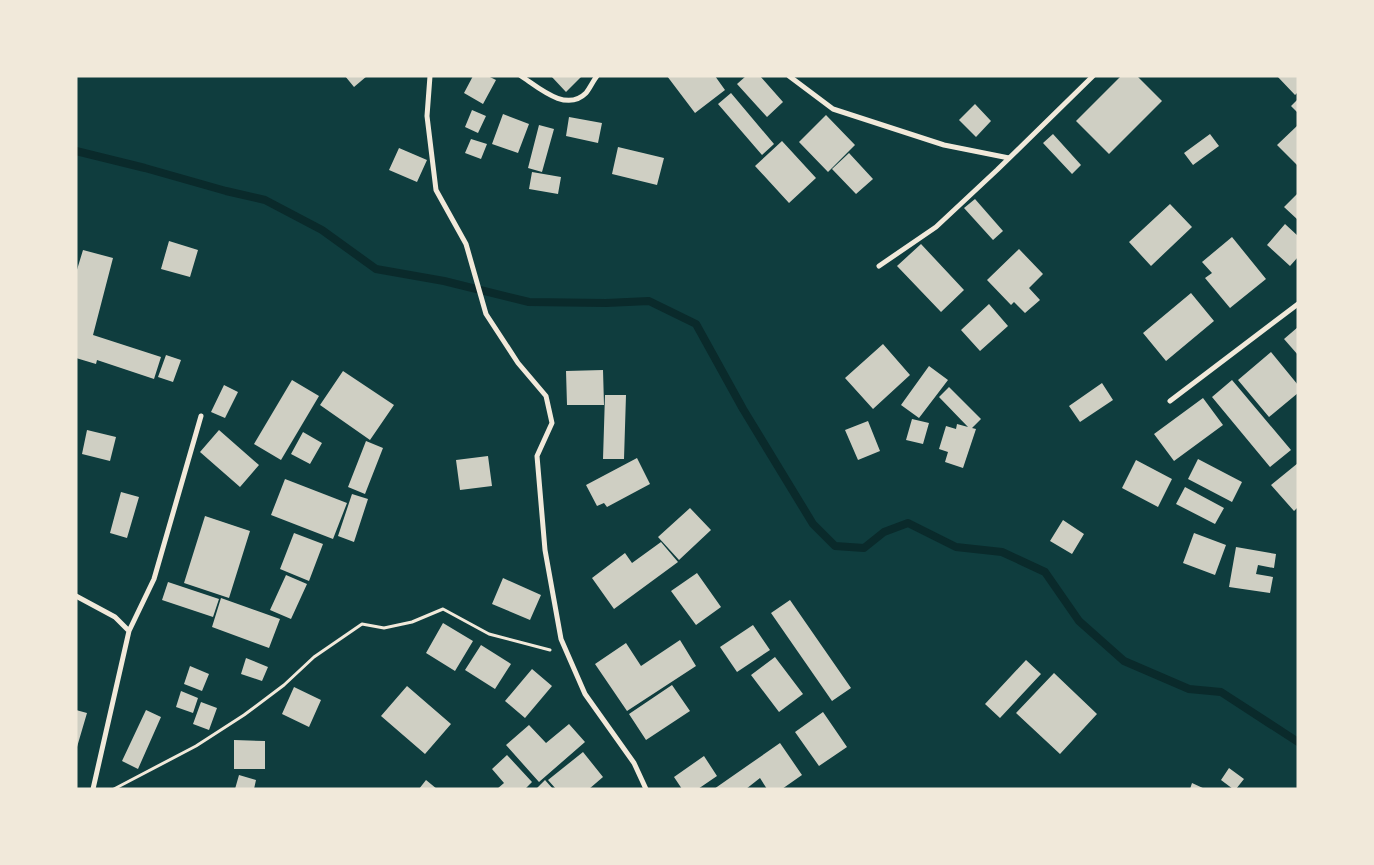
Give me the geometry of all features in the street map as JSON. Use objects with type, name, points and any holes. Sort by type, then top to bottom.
[{"type":"street","points":[[430,76],[427,116],[436,190],[466,244],[486,314],[518,363],[546,396],[552,424],[537,456],[545,550],[561,638],[585,694],[634,763],[646,789]]},
{"type":"street","points":[[521,76],[549,96],[572,100],[585,94],[597,76]]},
{"type":"street","points":[[789,76],[832,109],[944,145],[1009,158]]},
{"type":"street","points":[[879,266],[936,227],[1093,76]]},
{"type":"street","points":[[1170,401],[1298,304]]},
{"type":"street","points":[[92,789],[129,631],[154,579],[201,416]]},
{"type":"street","points":[[76,596],[115,617],[129,631]]},
{"type":"path","points":[[114,789],[196,746],[244,715],[284,685],[314,657],[362,624],[384,628],[412,622],[443,609],[489,634],[568,655]]},
{"type":"building","points":[[345,76],[367,76],[354,87]]},
{"type":"building","points":[[473,76],[488,76],[496,80],[483,104],[464,93]]},
{"type":"building","points":[[551,76],[582,76],[566,92]]},
{"type":"building","points":[[667,76],[715,76],[725,90],[695,113]]},
{"type":"building","points":[[746,76],[760,76],[783,102],[767,117],[737,84]]},
{"type":"building","points":[[1121,76],[1137,76],[1162,101],[1109,154],[1076,121]]},
{"type":"building","points":[[1277,76],[1298,76],[1298,92],[1295,95]]},
{"type":"building","points":[[731,93],[774,144],[762,155],[718,104]]},
{"type":"building","points":[[1298,99],[1298,113],[1291,106]]},
{"type":"building","points":[[975,104],[991,121],[976,137],[959,120]]},
{"type":"building","points":[[472,110],[486,116],[478,133],[465,127]]},
{"type":"building","points":[[503,114],[529,124],[518,153],[492,144]]},
{"type":"building","points":[[826,115],[855,145],[828,172],[799,142]]},
{"type":"building","points":[[569,117],[602,123],[598,143],[566,136]]},
{"type":"building","points":[[539,125],[554,129],[542,172],[528,168]]},
{"type":"building","points":[[1298,125],[1298,166],[1277,145]]},
{"type":"building","points":[[1053,134],[1081,165],[1072,174],[1043,143]]},
{"type":"building","points":[[1210,134],[1219,146],[1193,165],[1184,153]]},
{"type":"building","points":[[471,139],[487,144],[481,159],[465,153]]},
{"type":"building","points":[[782,141],[816,178],[789,203],[755,166]]},
{"type":"building","points":[[618,147],[664,158],[657,185],[612,174]]},
{"type":"building","points":[[399,148],[427,160],[417,182],[389,170]]},
{"type":"building","points":[[849,153],[873,179],[856,194],[832,169]]},
{"type":"building","points":[[532,172],[561,177],[558,194],[529,189]]},
{"type":"building","points":[[1298,193],[1298,220],[1284,207]]},
{"type":"building","points":[[975,199],[1003,231],[993,240],[964,208]]},
{"type":"building","points":[[1170,204],[1192,227],[1151,266],[1129,242]]},
{"type":"building","points":[[1285,224],[1298,236],[1298,257],[1290,266],[1267,245]]},
{"type":"building","points":[[1232,237],[1266,279],[1230,308],[1205,278],[1212,273],[1202,262]]},
{"type":"building","points":[[169,241],[198,250],[190,277],[161,269]]},
{"type":"building","points":[[921,244],[964,290],[941,312],[897,266]]},
{"type":"building","points":[[1019,249],[1043,274],[1029,288],[1040,300],[1025,313],[1014,302],[1011,305],[987,280]]},
{"type":"building","points":[[83,250],[113,258],[93,335],[161,357],[154,379],[97,360],[96,364],[76,358],[76,273]]},
{"type":"building","points":[[1191,293],[1214,321],[1166,361],[1143,333]]},
{"type":"building","points":[[989,304],[1008,326],[980,351],[961,330]]},
{"type":"building","points":[[1298,327],[1298,355],[1284,339]]},
{"type":"building","points":[[883,344],[910,375],[873,409],[845,378]]},
{"type":"building","points":[[1271,352],[1298,385],[1298,393],[1269,417],[1238,380]]},
{"type":"building","points":[[166,355],[181,360],[173,382],[158,377]]},
{"type":"building","points":[[929,366],[948,380],[919,418],[901,405]]},
{"type":"building","points":[[603,370],[604,405],[567,405],[566,371]]},
{"type":"building","points":[[343,371],[394,405],[370,440],[320,405]]},
{"type":"building","points":[[292,380],[319,396],[281,460],[254,444]]},
{"type":"building","points":[[1232,380],[1291,450],[1270,467],[1212,397]]},
{"type":"building","points":[[1102,383],[1113,400],[1080,422],[1069,406]]},
{"type":"building","points":[[224,385],[238,392],[225,418],[211,412]]},
{"type":"building","points":[[949,387],[981,419],[972,428],[976,429],[963,468],[945,462],[948,452],[939,449],[946,426],[956,429],[957,424],[968,427],[939,397]]},
{"type":"building","points":[[605,395],[626,395],[624,459],[603,459]]},
{"type":"building","points":[[1203,398],[1223,425],[1174,461],[1154,434]]},
{"type":"building","points":[[912,419],[929,423],[923,444],[906,440]]},
{"type":"building","points":[[868,421],[880,451],[858,460],[845,430]]},
{"type":"building","points":[[87,430],[116,437],[110,461],[82,454]]},
{"type":"building","points":[[219,430],[259,465],[240,487],[200,452]]},
{"type":"building","points":[[303,432],[322,443],[310,464],[291,454]]},
{"type":"building","points":[[366,441],[383,448],[365,494],[348,487]]},
{"type":"building","points":[[488,456],[492,486],[460,490],[456,460]]},
{"type":"building","points":[[637,458],[650,484],[607,507],[604,503],[597,506],[586,485]]},
{"type":"building","points":[[1198,459],[1242,482],[1232,502],[1188,479]]},
{"type":"building","points":[[1136,460],[1172,479],[1158,507],[1122,488]]},
{"type":"building","points":[[1298,463],[1298,507],[1294,511],[1271,485]]},
{"type":"building","points":[[285,479],[347,503],[333,539],[271,515]]},
{"type":"building","points":[[1185,487],[1224,508],[1215,524],[1176,504]]},
{"type":"building","points":[[121,492],[139,497],[127,538],[110,533]]},
{"type":"building","points":[[352,494],[368,499],[354,542],[338,536]]},
{"type":"building","points":[[690,508],[711,530],[679,560],[658,537]]},
{"type":"building","points":[[205,516],[250,531],[229,598],[184,583]]},
{"type":"building","points":[[1063,520],[1084,534],[1072,554],[1050,541]]},
{"type":"building","points":[[294,533],[323,544],[309,581],[280,569]]},
{"type":"building","points":[[1194,533],[1226,545],[1215,575],[1183,563]]},
{"type":"building","points":[[661,542],[678,562],[614,609],[592,578],[625,553],[632,563]]},
{"type":"building","points":[[1236,547],[1276,554],[1274,568],[1258,565],[1256,574],[1273,577],[1270,593],[1229,587]]},
{"type":"building","points":[[697,573],[721,607],[696,625],[671,591]]},
{"type":"building","points":[[286,575],[307,584],[291,619],[270,610]]},
{"type":"building","points":[[503,578],[541,595],[530,620],[492,604]]},
{"type":"building","points":[[168,582],[219,599],[213,617],[162,600]]},
{"type":"building","points":[[221,598],[280,619],[269,648],[212,627]]},
{"type":"building","points":[[790,600],[851,688],[832,701],[771,613]]},
{"type":"building","points":[[443,623],[473,641],[455,671],[426,653]]},
{"type":"building","points":[[753,625],[770,650],[737,672],[720,647]]},
{"type":"building","points":[[680,640],[696,666],[627,711],[595,664],[626,643],[641,666]]},
{"type":"building","points":[[481,645],[511,664],[495,689],[465,670]]},
{"type":"building","points":[[775,657],[803,694],[779,712],[751,675]]},
{"type":"building","points":[[246,658],[268,667],[262,681],[241,674]]},
{"type":"building","points":[[1026,660],[1041,674],[1000,718],[985,704]]},
{"type":"building","points":[[190,666],[209,674],[202,691],[184,684]]},
{"type":"building","points":[[532,669],[552,686],[525,718],[505,701]]},
{"type":"building","points":[[1054,673],[1097,714],[1060,754],[1016,713]]},
{"type":"building","points":[[672,685],[690,711],[646,740],[629,714]]},
{"type":"building","points":[[407,686],[451,724],[425,754],[381,716]]},
{"type":"building","points":[[294,687],[321,700],[309,727],[282,714]]},
{"type":"building","points":[[181,691],[198,698],[193,713],[176,707]]},
{"type":"building","points":[[201,702],[217,708],[209,730],[193,724]]},
{"type":"building","points":[[76,710],[87,713],[77,747],[76,747]]},
{"type":"building","points":[[146,710],[161,717],[138,769],[122,761]]},
{"type":"building","points":[[823,712],[847,747],[819,766],[795,732]]},
{"type":"building","points":[[569,724],[585,742],[539,782],[506,745],[529,725],[546,743]]},
{"type":"building","points":[[234,740],[265,741],[265,769],[234,769]]},
{"type":"building","points":[[780,743],[802,775],[782,789],[767,789],[760,778],[746,789],[714,789]]},
{"type":"building","points":[[583,752],[603,777],[589,789],[556,789],[548,780]]},
{"type":"building","points":[[507,755],[532,782],[525,789],[497,789],[504,783],[492,769]]},
{"type":"building","points":[[704,756],[717,776],[698,789],[682,789],[674,777]]},
{"type":"building","points":[[1229,768],[1244,779],[1236,789],[1233,789],[1221,780]]},
{"type":"building","points":[[239,775],[256,780],[254,789],[235,789]]},
{"type":"building","points":[[426,780],[437,789],[419,789]]},
{"type":"building","points":[[545,780],[553,789],[536,789]]},
{"type":"building","points":[[1192,783],[1205,789],[1190,789]]},
{"type":"waterway","points":[[76,151],[265,200],[322,230],[376,269],[444,281],[529,302],[606,303],[649,301],[696,324],[743,409],[813,524],[835,546],[864,548],[884,532],[908,523],[956,547],[1002,552],[1045,572],[1079,621],[1124,661],[1189,689],[1221,692],[1298,742]]}]
